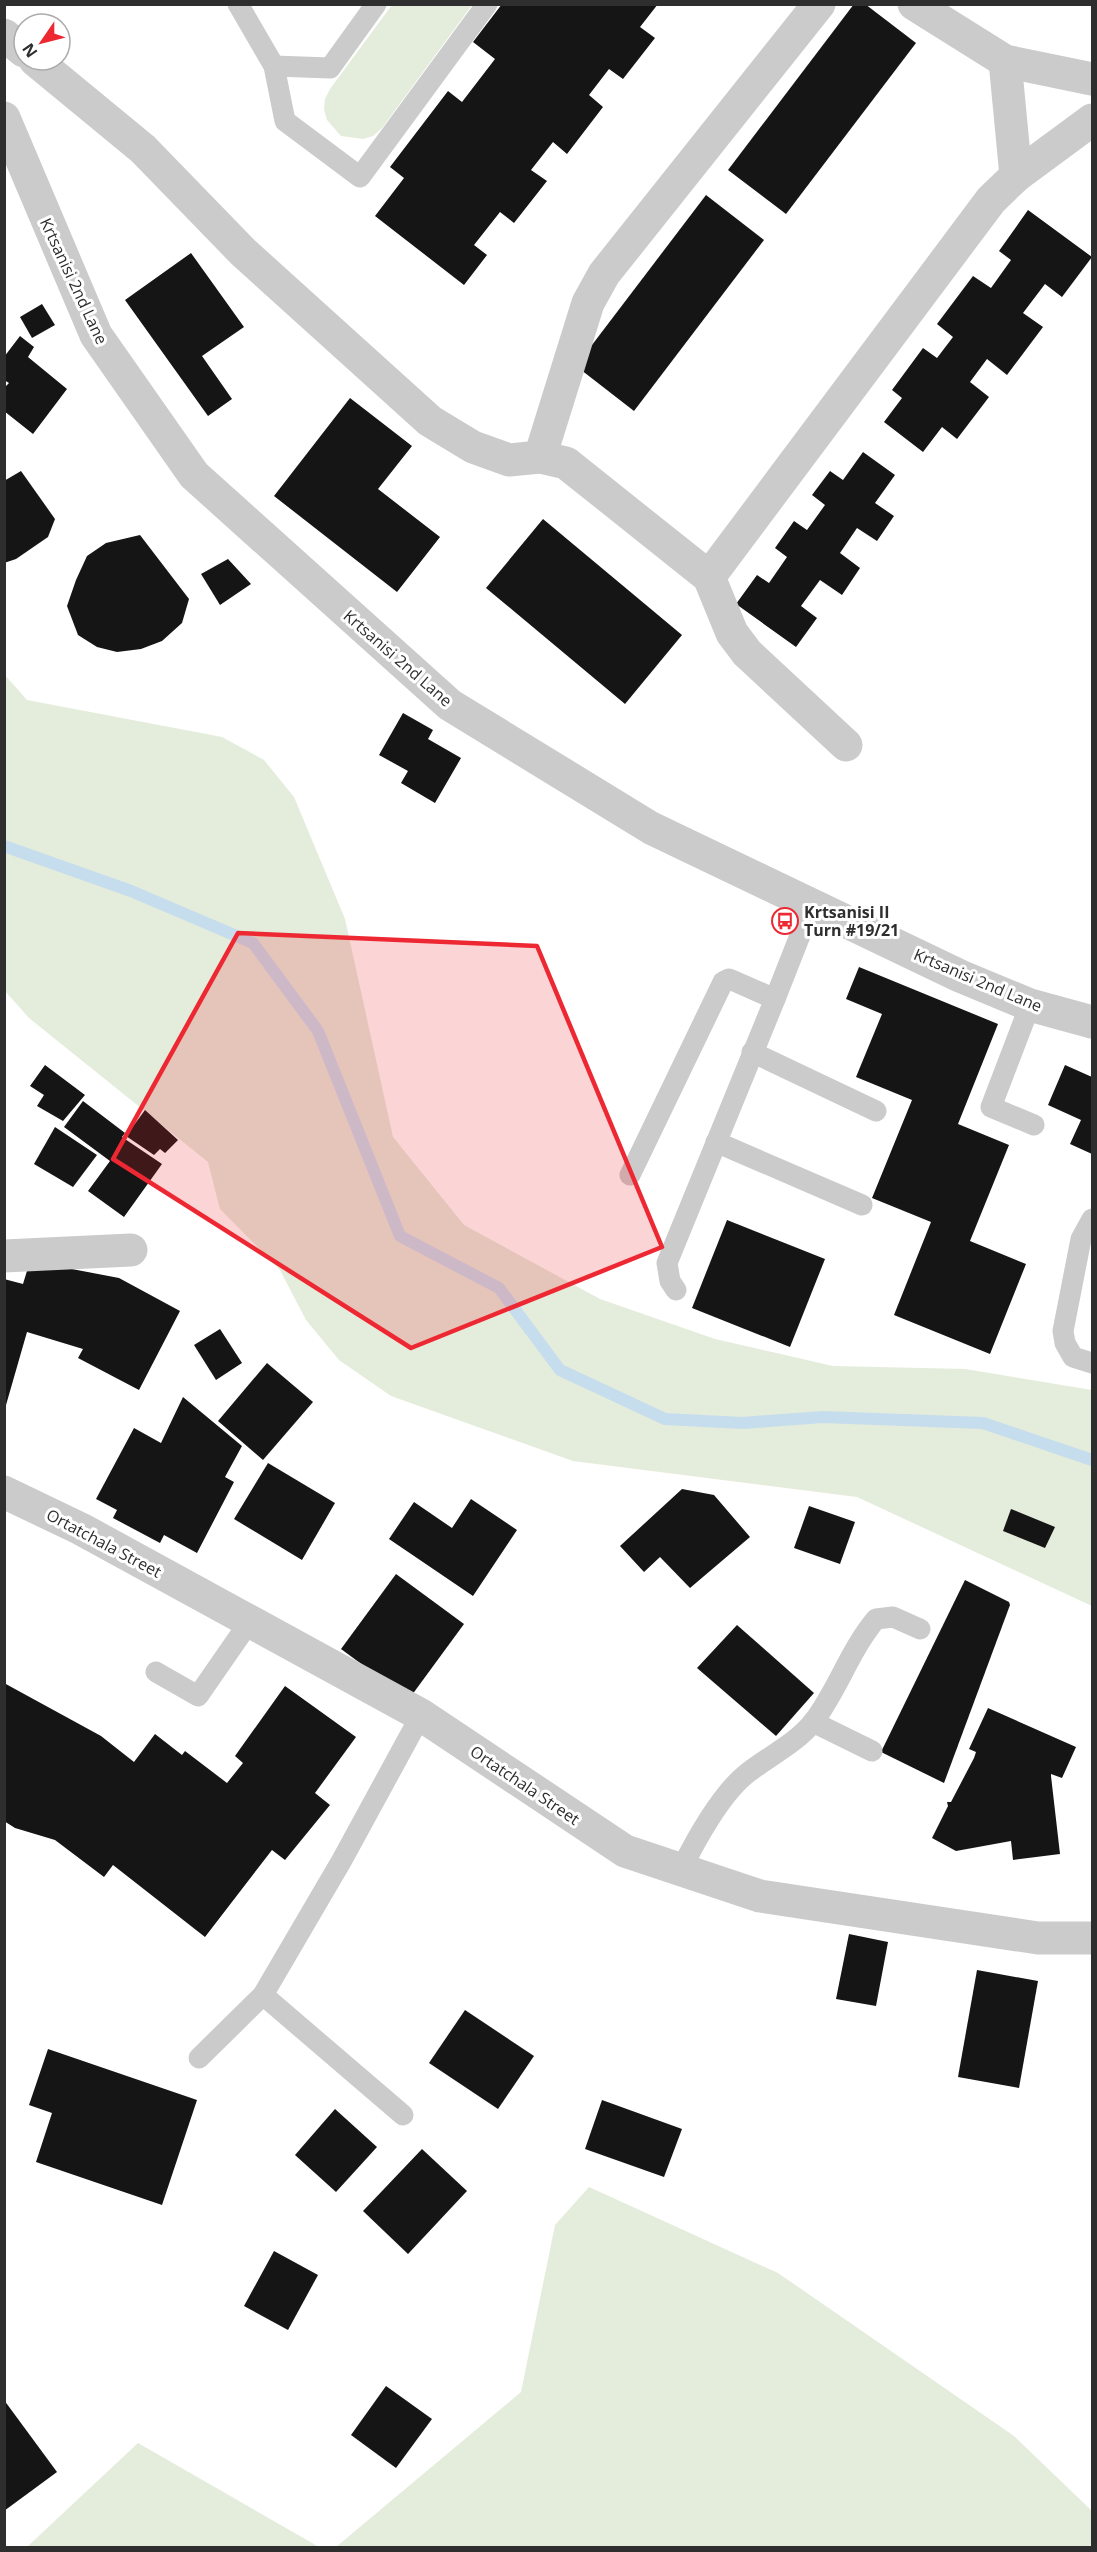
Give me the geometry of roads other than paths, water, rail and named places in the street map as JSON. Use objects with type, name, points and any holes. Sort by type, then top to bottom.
[{"type":"street","points":[[540,457],[588,303],[604,274],[819,4]]},
{"type":"street","points":[[914,4],[1005,61],[1092,79]]},
{"type":"street","points":[[1005,61],[1016,176]]},
{"type":"street","points":[[50,72],[143,149],[243,252],[430,420],[472,447],[509,460],[540,457],[566,463],[709,577],[732,633],[747,653],[846,745]]},
{"type":"street","name":"Krtsanisi 2nd Lane","points":[[4,118],[96,335],[194,475],[450,705],[651,828],[960,976],[1030,1005],[1092,1023]]},
{"type":"street","points":[[709,577],[991,200],[1016,176],[1092,120]]},
{"type":"street","points":[[4,1256],[131,1250]]},
{"type":"street","name":"Ortatchala Street","points":[[4,1492],[81,1529],[421,1714],[625,1851],[760,1896],[1038,1938],[1092,1938]]},
{"type":"lane","points":[[238,4],[274,66],[285,121],[360,177],[487,4]]},
{"type":"lane","points":[[274,66],[330,68],[376,4]]},
{"type":"lane","points":[[676,1290],[670,1281],[667,1263],[812,904]]},
{"type":"lane","points":[[630,1175],[723,982],[729,979],[775,999]]},
{"type":"lane","points":[[1030,1005],[991,1107],[1034,1125]]},
{"type":"lane","points":[[752,1052],[876,1110]]},
{"type":"lane","points":[[716,1142],[862,1205]]},
{"type":"lane","points":[[1092,1219],[1081,1239],[1063,1331],[1065,1344],[1073,1357],[1092,1363]]},
{"type":"lane","points":[[681,1870],[696,1839],[744,1776],[781,1750],[813,1722],[857,1643],[876,1619],[893,1617],[920,1629]]},
{"type":"lane","points":[[156,1672],[198,1696],[250,1621]]},
{"type":"lane","points":[[199,2058],[263,1995],[342,1860],[421,1714]]},
{"type":"lane","points":[[813,1722],[872,1751]]},
{"type":"lane","points":[[263,1995],[403,2115]]},
{"type":"waterway","points":[[4,846],[131,891],[253,943],[318,1031],[400,1236],[499,1288],[560,1370],[665,1419],[742,1423],[823,1417],[983,1423],[1092,1460]]},
{"type":"place","name":"Krtsanisi II Turn #19/21","points":[[785,921]]}]
